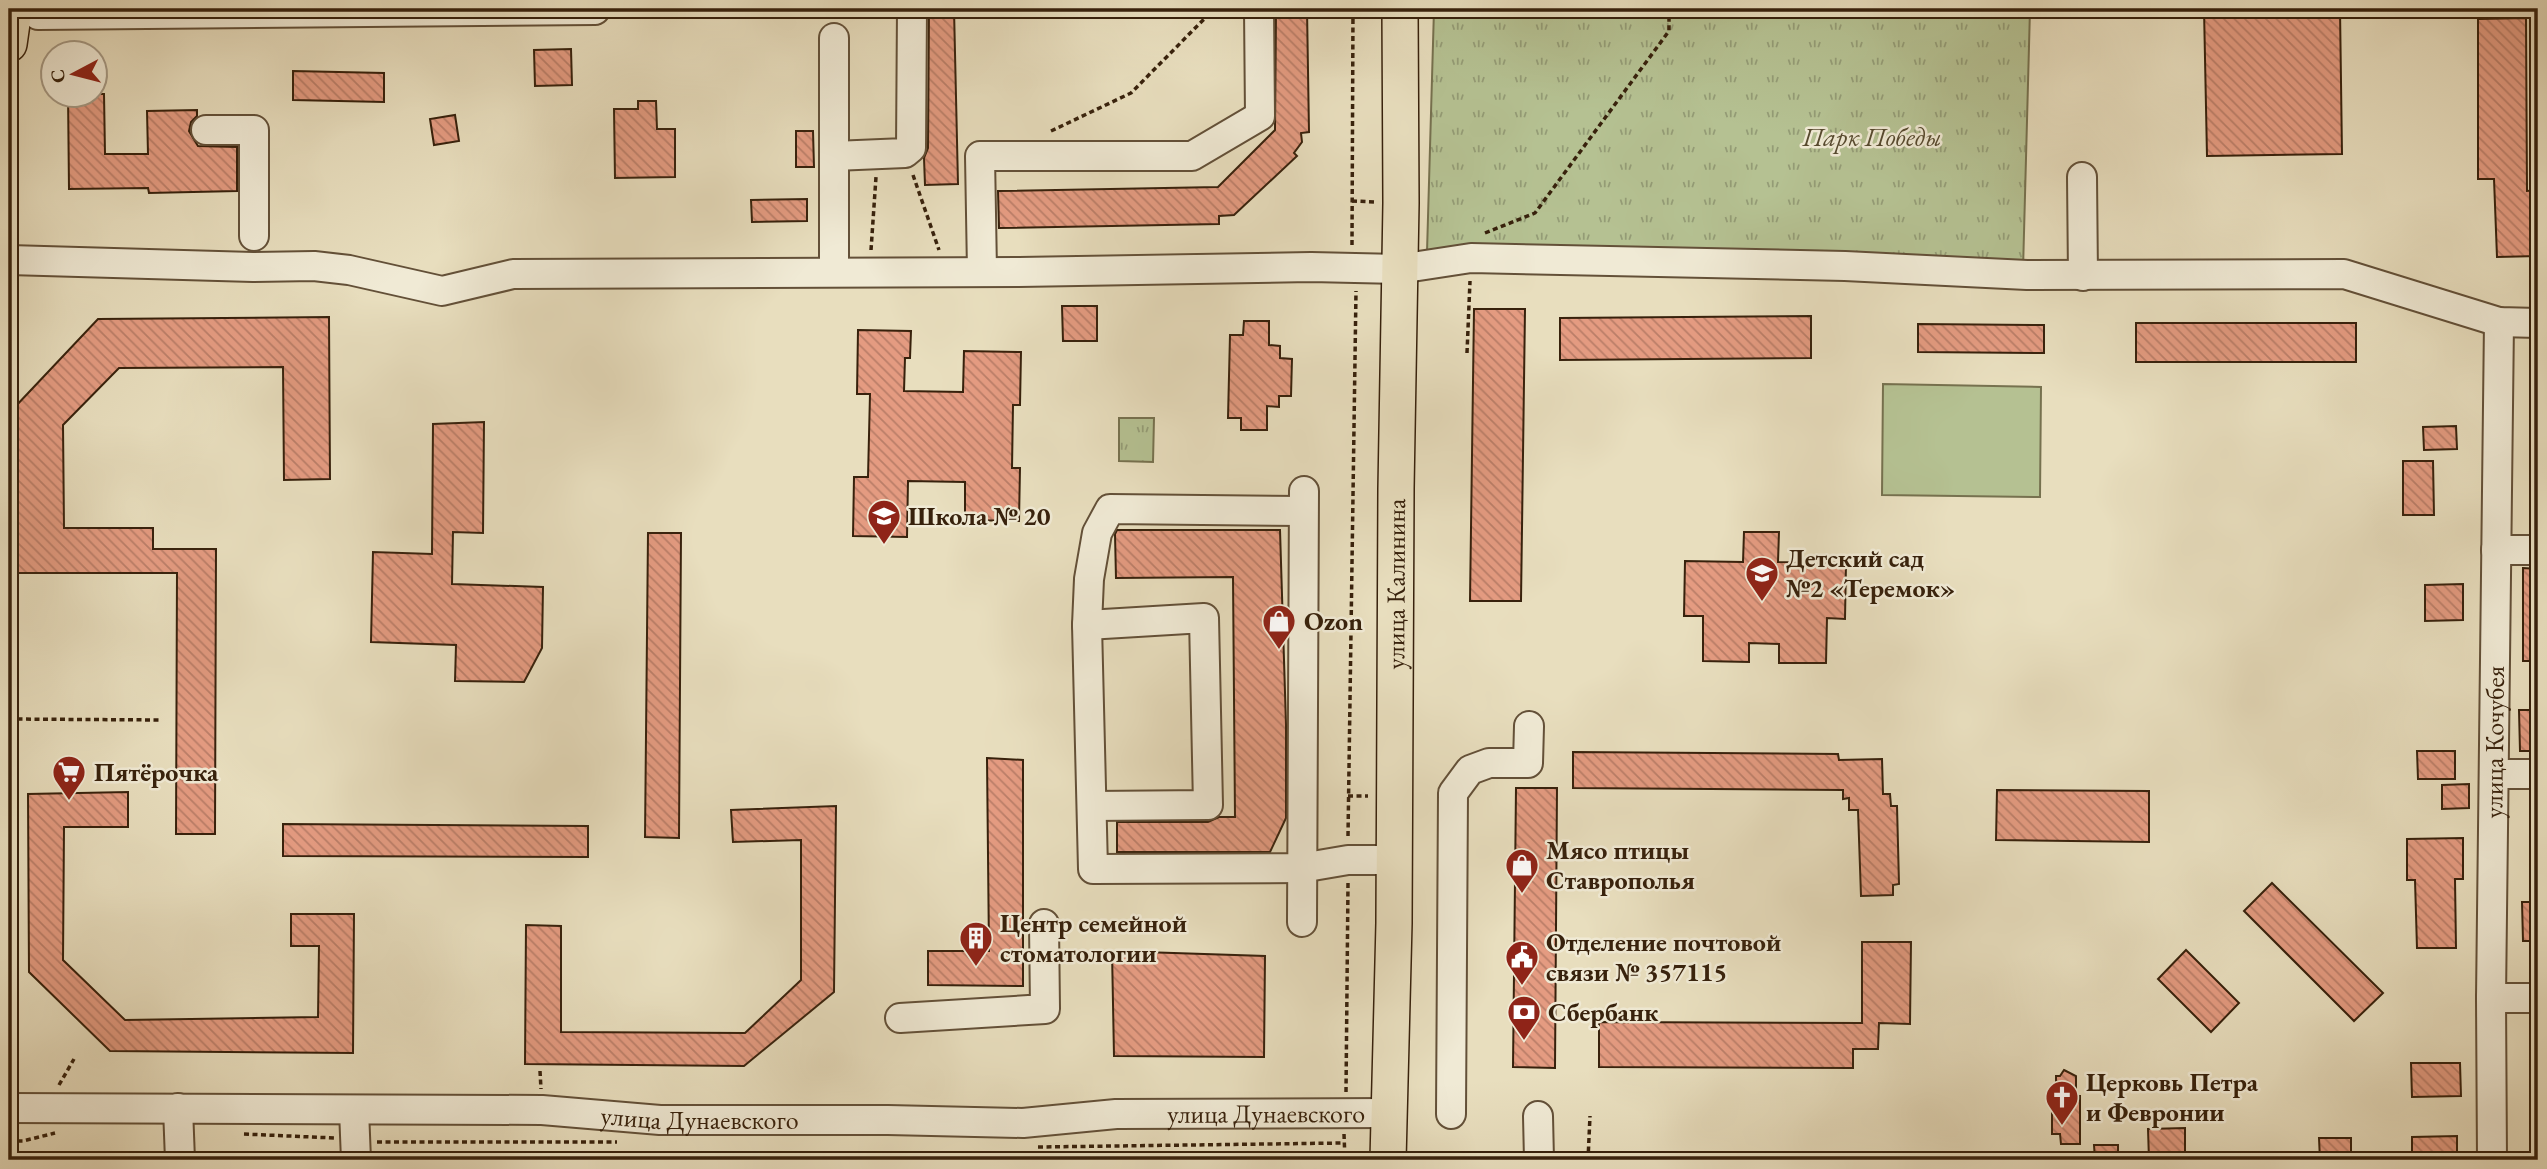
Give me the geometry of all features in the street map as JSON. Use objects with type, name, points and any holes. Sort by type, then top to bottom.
[{"type":"main road","points":[[9,44],[14,9]]},
{"type":"main road","name":"улица Калинина","points":[[1388,1160],[1394,860],[1400,9]]},
{"type":"street","points":[[32,9],[38,15],[594,10]]},
{"type":"street","points":[[834,156],[892,154],[911,148],[912,9]]},
{"type":"street","points":[[982,271],[980,156],[1192,156],[1260,116],[1259,9]]},
{"type":"street","points":[[834,38],[834,272]]},
{"type":"street","points":[[206,130],[254,130],[254,236]]},
{"type":"street","points":[[2082,177],[2083,276]]},
{"type":"street","points":[[9,260],[314,267],[349,270],[442,291],[513,274],[1311,267],[1399,269],[1471,258],[1845,266],[2083,276],[2344,274],[2499,322],[2538,323]]},
{"type":"street","name":"улица Кочубея","points":[[2492,1160],[2491,998],[2499,322]]},
{"type":"street","points":[[1302,922],[1301,868],[1303,501],[1110,509],[1097,533],[1089,579],[1087,625],[1093,869],[1301,868],[1348,860],[1394,860]]},
{"type":"street","points":[[2496,550],[2538,550]]},
{"type":"street","points":[[1087,625],[1204,618],[1208,805],[1093,806]]},
{"type":"street","points":[[1451,1114],[1453,793],[1470,770],[1489,763],[1528,763],[1529,726]]},
{"type":"street","points":[[2495,774],[2538,774]]},
{"type":"street","points":[[900,1018],[1045,1009],[1044,923]]},
{"type":"street","points":[[2491,998],[2538,998]]},
{"type":"street","name":"улица Дунаевского","points":[[9,1108],[542,1111],[660,1121],[888,1120],[1023,1123],[1116,1114],[1389,1113]]},
{"type":"street","points":[[178,1108],[180,1160]]},
{"type":"street","points":[[354,1111],[356,1160]]},
{"type":"street","points":[[1538,1116],[1539,1160]]},
{"type":"path","points":[[1024,156],[1040,137],[1131,93],[1214,9]]},
{"type":"path","points":[[1345,1160],[1343,1143],[1346,1114],[1357,268],[1352,243],[1353,9]]},
{"type":"path","points":[[1467,353],[1472,239],[1535,213],[1669,31],[1669,9]]},
{"type":"path","points":[[870,258],[892,154]]},
{"type":"path","points":[[892,154],[942,258]]},
{"type":"path","points":[[9,719],[162,720]]},
{"type":"path","points":[[1588,1160],[1590,1116]]},
{"type":"green space","name":"Парк Победы","points":[[1434,9],[2030,9],[2023,270],[1427,252]]},
{"type":"green space","points":[[1883,384],[2041,387],[2040,497],[1882,495]]},
{"type":"green space","points":[[1119,418],[1154,418],[1153,462],[1119,461]]},
{"type":"building","points":[[929,9],[954,9],[958,184],[925,185],[924,158],[928,148]]},
{"type":"building","points":[[1276,9],[1307,9],[1309,132],[1301,133],[1302,142],[1294,153],[1297,156],[1234,215],[1219,216],[1219,224],[999,228],[998,191],[1218,187],[1275,130]]},
{"type":"building","points":[[2204,9],[2340,9],[2342,154],[2207,156]]},
{"type":"building","points":[[2526,18],[2527,191],[2538,190],[2538,256],[2497,257],[2494,179],[2478,179],[2478,19]]},
{"type":"building","points":[[571,49],[572,85],[535,86],[534,50]]},
{"type":"building","points":[[293,71],[384,73],[384,102],[293,100]]},
{"type":"building","points":[[638,101],[656,101],[657,129],[675,129],[675,177],[615,178],[614,109],[638,109]]},
{"type":"building","points":[[68,108],[104,108],[105,154],[148,154],[147,111],[197,110],[197,116],[191,122],[189,131],[198,146],[237,147],[237,191],[149,193],[148,188],[69,189]]},
{"type":"building","points":[[455,115],[459,141],[434,145],[430,119]]},
{"type":"building","points":[[796,131],[813,131],[814,167],[796,167]]},
{"type":"building","points":[[807,199],[807,221],[752,222],[751,200]]},
{"type":"building","points":[[1062,306],[1097,306],[1097,341],[1063,341]]},
{"type":"building","points":[[1474,309],[1525,309],[1521,601],[1470,601]]},
{"type":"building","points":[[1811,316],[1811,358],[1560,360],[1560,318]]},
{"type":"building","points":[[329,317],[330,479],[284,480],[283,367],[119,368],[63,425],[64,528],[153,528],[153,549],[216,549],[215,834],[176,834],[177,573],[15,573],[14,408],[98,319]]},
{"type":"building","points":[[1244,321],[1269,321],[1269,345],[1280,346],[1280,358],[1292,359],[1291,396],[1279,396],[1279,407],[1267,406],[1267,430],[1241,430],[1241,418],[1228,418],[1230,335],[1243,335]]},
{"type":"building","points":[[2136,323],[2356,323],[2356,362],[2136,362]]},
{"type":"building","points":[[1918,324],[2044,325],[2044,353],[1918,352]]},
{"type":"building","points":[[858,330],[911,331],[910,358],[905,358],[904,391],[963,392],[964,351],[1021,352],[1020,405],[1013,405],[1012,468],[1020,468],[1019,521],[965,520],[965,482],[908,481],[907,537],[853,536],[854,477],[868,477],[870,394],[857,394]]},
{"type":"building","points":[[484,422],[483,533],[453,532],[452,584],[543,587],[542,648],[524,682],[455,681],[456,645],[371,642],[373,552],[432,554],[433,424]]},
{"type":"building","points":[[2456,426],[2457,449],[2424,450],[2423,427]]},
{"type":"building","points":[[2403,461],[2433,461],[2434,515],[2403,515]]},
{"type":"building","points":[[1117,530],[1280,530],[1286,818],[1270,852],[1117,852],[1117,822],[1208,822],[1219,817],[1235,817],[1233,577],[1116,578]]},
{"type":"building","points":[[1744,532],[1779,532],[1778,562],[1846,563],[1845,619],[1827,618],[1826,663],[1779,663],[1779,644],[1749,643],[1749,662],[1703,661],[1703,616],[1684,616],[1685,561],[1743,562]]},
{"type":"building","points":[[648,533],[681,533],[679,838],[645,837]]},
{"type":"building","points":[[2523,568],[2538,569],[2538,661],[2523,661]]},
{"type":"building","points":[[2463,584],[2463,620],[2425,621],[2425,585]]},
{"type":"building","points":[[2519,710],[2538,710],[2538,751],[2520,751]]},
{"type":"building","points":[[2417,751],[2455,751],[2455,779],[2418,779]]},
{"type":"building","points":[[1573,752],[1838,754],[1839,760],[1882,759],[1883,794],[1890,794],[1891,806],[1897,806],[1899,884],[1893,885],[1893,895],[1861,896],[1858,810],[1849,810],[1849,798],[1843,799],[1843,790],[1573,788]]},
{"type":"building","points":[[987,758],[1023,760],[1023,986],[928,985],[928,951],[989,951]]},
{"type":"building","points":[[2469,784],[2469,808],[2442,809],[2442,785]]},
{"type":"building","points":[[1516,788],[1557,788],[1555,1068],[1513,1067]]},
{"type":"building","points":[[1997,790],[2149,791],[2149,842],[1996,840]]},
{"type":"building","points":[[128,792],[128,827],[64,827],[63,960],[125,1020],[318,1017],[319,946],[291,946],[291,914],[354,914],[353,1053],[110,1051],[29,972],[28,794]]},
{"type":"building","points":[[836,806],[834,992],[744,1066],[525,1064],[526,925],[561,926],[561,1032],[745,1033],[801,980],[801,840],[733,842],[731,810]]},
{"type":"building","points":[[283,824],[588,826],[588,857],[283,856]]},
{"type":"building","points":[[2463,838],[2463,879],[2455,879],[2456,948],[2417,948],[2415,880],[2407,880],[2407,839]]},
{"type":"building","points":[[2272,883],[2383,993],[2354,1021],[2244,911]]},
{"type":"building","points":[[2522,902],[2538,902],[2538,941],[2523,941]]},
{"type":"building","points":[[1862,942],[1911,942],[1910,1024],[1879,1023],[1878,1049],[1853,1049],[1853,1068],[1599,1067],[1599,1022],[1862,1023]]},
{"type":"building","points":[[2186,950],[2239,1003],[2211,1032],[2158,979]]},
{"type":"building","points":[[1112,951],[1265,956],[1264,1057],[1114,1056]]},
{"type":"building","points":[[2411,1063],[2460,1063],[2461,1096],[2412,1097]]},
{"type":"building","points":[[2064,1070],[2076,1076],[2076,1096],[2080,1096],[2080,1144],[2061,1144],[2060,1134],[2052,1134],[2052,1096],[2056,1096],[2056,1076],[2060,1076]]},
{"type":"building","points":[[2185,1128],[2185,1160],[2149,1160],[2148,1129]]},
{"type":"building","points":[[2457,1136],[2457,1160],[2412,1160],[2412,1137]]},
{"type":"building","points":[[2319,1138],[2351,1138],[2351,1160],[2320,1160]]},
{"type":"building","points":[[2094,1145],[2118,1145],[2118,1160],[2095,1160]]},
{"type":"place","name":"Школа № 20","points":[[884,546]]},
{"type":"place","name":"Детский сад №2 «Теремок»","points":[[1762,603]]},
{"type":"place","name":"Ozon","points":[[1279,651]]},
{"type":"place","name":"Пятёрочка","points":[[69,802]]},
{"type":"place","name":"Мясо птицы Ставрополья","points":[[1522,895]]},
{"type":"place","name":"Центр cемейной cтоматологии","points":[[976,968]]},
{"type":"place","name":"Отделение почтовой связи № 357115","points":[[1522,987]]},
{"type":"place","name":"Сбербанк","points":[[1524,1042]]},
{"type":"place","name":"Церковь Петра и Февронии","points":[[2062,1127]]}]
